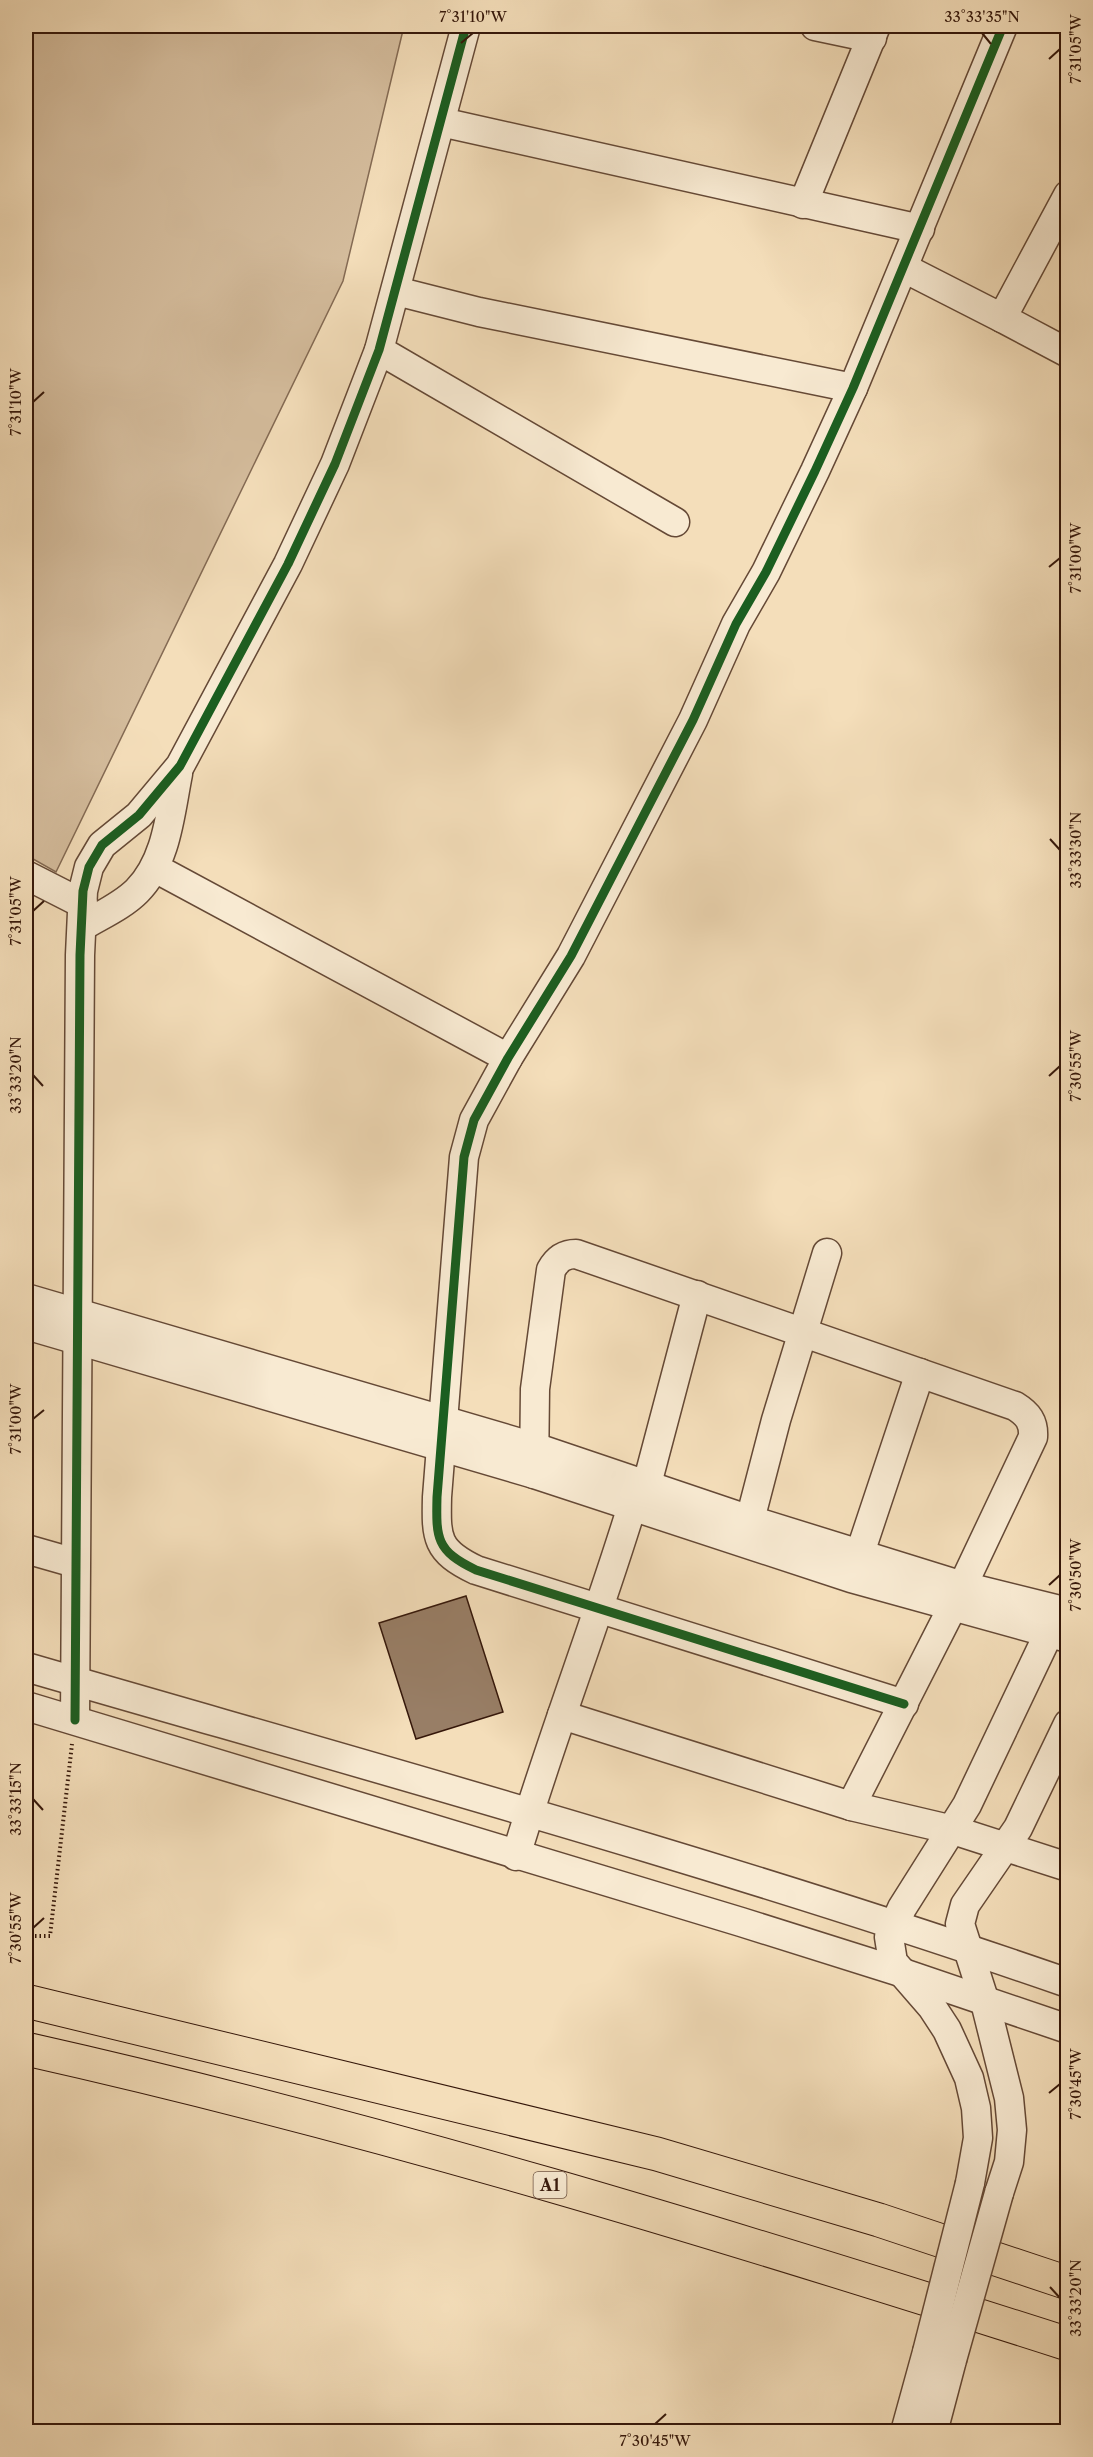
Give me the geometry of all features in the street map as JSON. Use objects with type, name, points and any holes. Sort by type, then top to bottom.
[{"type":"highway","points":[[26,2001],[657,2154],[879,2220],[1068,2283]]},
{"type":"highway","name":"A1","points":[[26,2049],[147,2076],[466,2160],[757,2245],[1068,2344]]},
{"type":"street","points":[[75,1720],[80,956],[85,879],[95,855],[111,836],[154,800],[180,766],[314,513],[358,409],[379,350],[466,26]]},
{"type":"street","points":[[803,204],[874,32],[815,26]]},
{"type":"street","points":[[904,1704],[476,1570],[456,1560],[447,1552],[437,1535],[464,1157],[474,1120],[508,1058],[571,956],[693,720],[736,624],[766,572],[853,388],[1003,26]]},
{"type":"street","points":[[441,122],[920,229]]},
{"type":"street","points":[[1002,318],[1068,195]]},
{"type":"street","points":[[904,268],[1068,353]]},
{"type":"street","points":[[396,291],[530,322],[853,388]]},
{"type":"street","points":[[379,350],[675,522]]},
{"type":"street","points":[[83,915],[126,900],[155,868],[164,844],[180,766]]},
{"type":"street","points":[[155,868],[508,1058]]},
{"type":"street","points":[[26,875],[83,915]]},
{"type":"street","points":[[747,1532],[776,1420],[827,1253]]},
{"type":"street","points":[[534,1460],[539,1348],[551,1270],[557,1260],[568,1254],[576,1254],[803,1331],[1015,1406],[1025,1412],[1033,1428],[1033,1437],[958,1596],[851,1806]]},
{"type":"street","points":[[516,1856],[562,1715],[640,1495],[696,1295]]},
{"type":"street","points":[[26,1298],[76,1325],[534,1460],[856,1567],[958,1596],[1062,1618],[953,1830],[893,1925],[890,1950],[893,1962],[927,2001],[947,2030],[969,2078],[976,2108],[978,2138],[940,2356],[933,2432]]},
{"type":"street","points":[[26,1325],[76,1325]]},
{"type":"street","points":[[856,1567],[920,1373]]},
{"type":"street","points":[[26,1549],[75,1563]]},
{"type":"street","points":[[26,1667],[528,1814],[893,1925],[1068,1983]]},
{"type":"street","points":[[26,1706],[900,1972],[1068,2028]]},
{"type":"street","points":[[562,1715],[851,1806],[953,1830],[1068,1867]]},
{"type":"street","points":[[904,2432],[940,2356],[1009,2162],[1012,2130],[1009,2098],[985,2002],[966,1948],[960,1924],[961,1914],[1006,1847],[1028,1809],[1068,1724]]},
{"type":"path","points":[[26,1936],[50,1936],[75,1720]]},
{"type":"shaded area","points":[[26,26],[404,26],[343,281],[56,872],[26,855]]},
{"type":"building","points":[[466,1596],[503,1712],[416,1739],[379,1623]]},
{"type":"cycle path","points":[[75,1720],[80,955],[83,891],[89,867],[102,845],[139,815],[180,766],[288,564],[335,464],[379,350],[466,26]]},
{"type":"cycle path","points":[[904,1704],[476,1570],[453,1556],[441,1542],[437,1523],[437,1497],[464,1157],[474,1120],[508,1058],[571,956],[693,720],[736,624],[766,572],[815,471],[853,388],[1003,26]]}]
